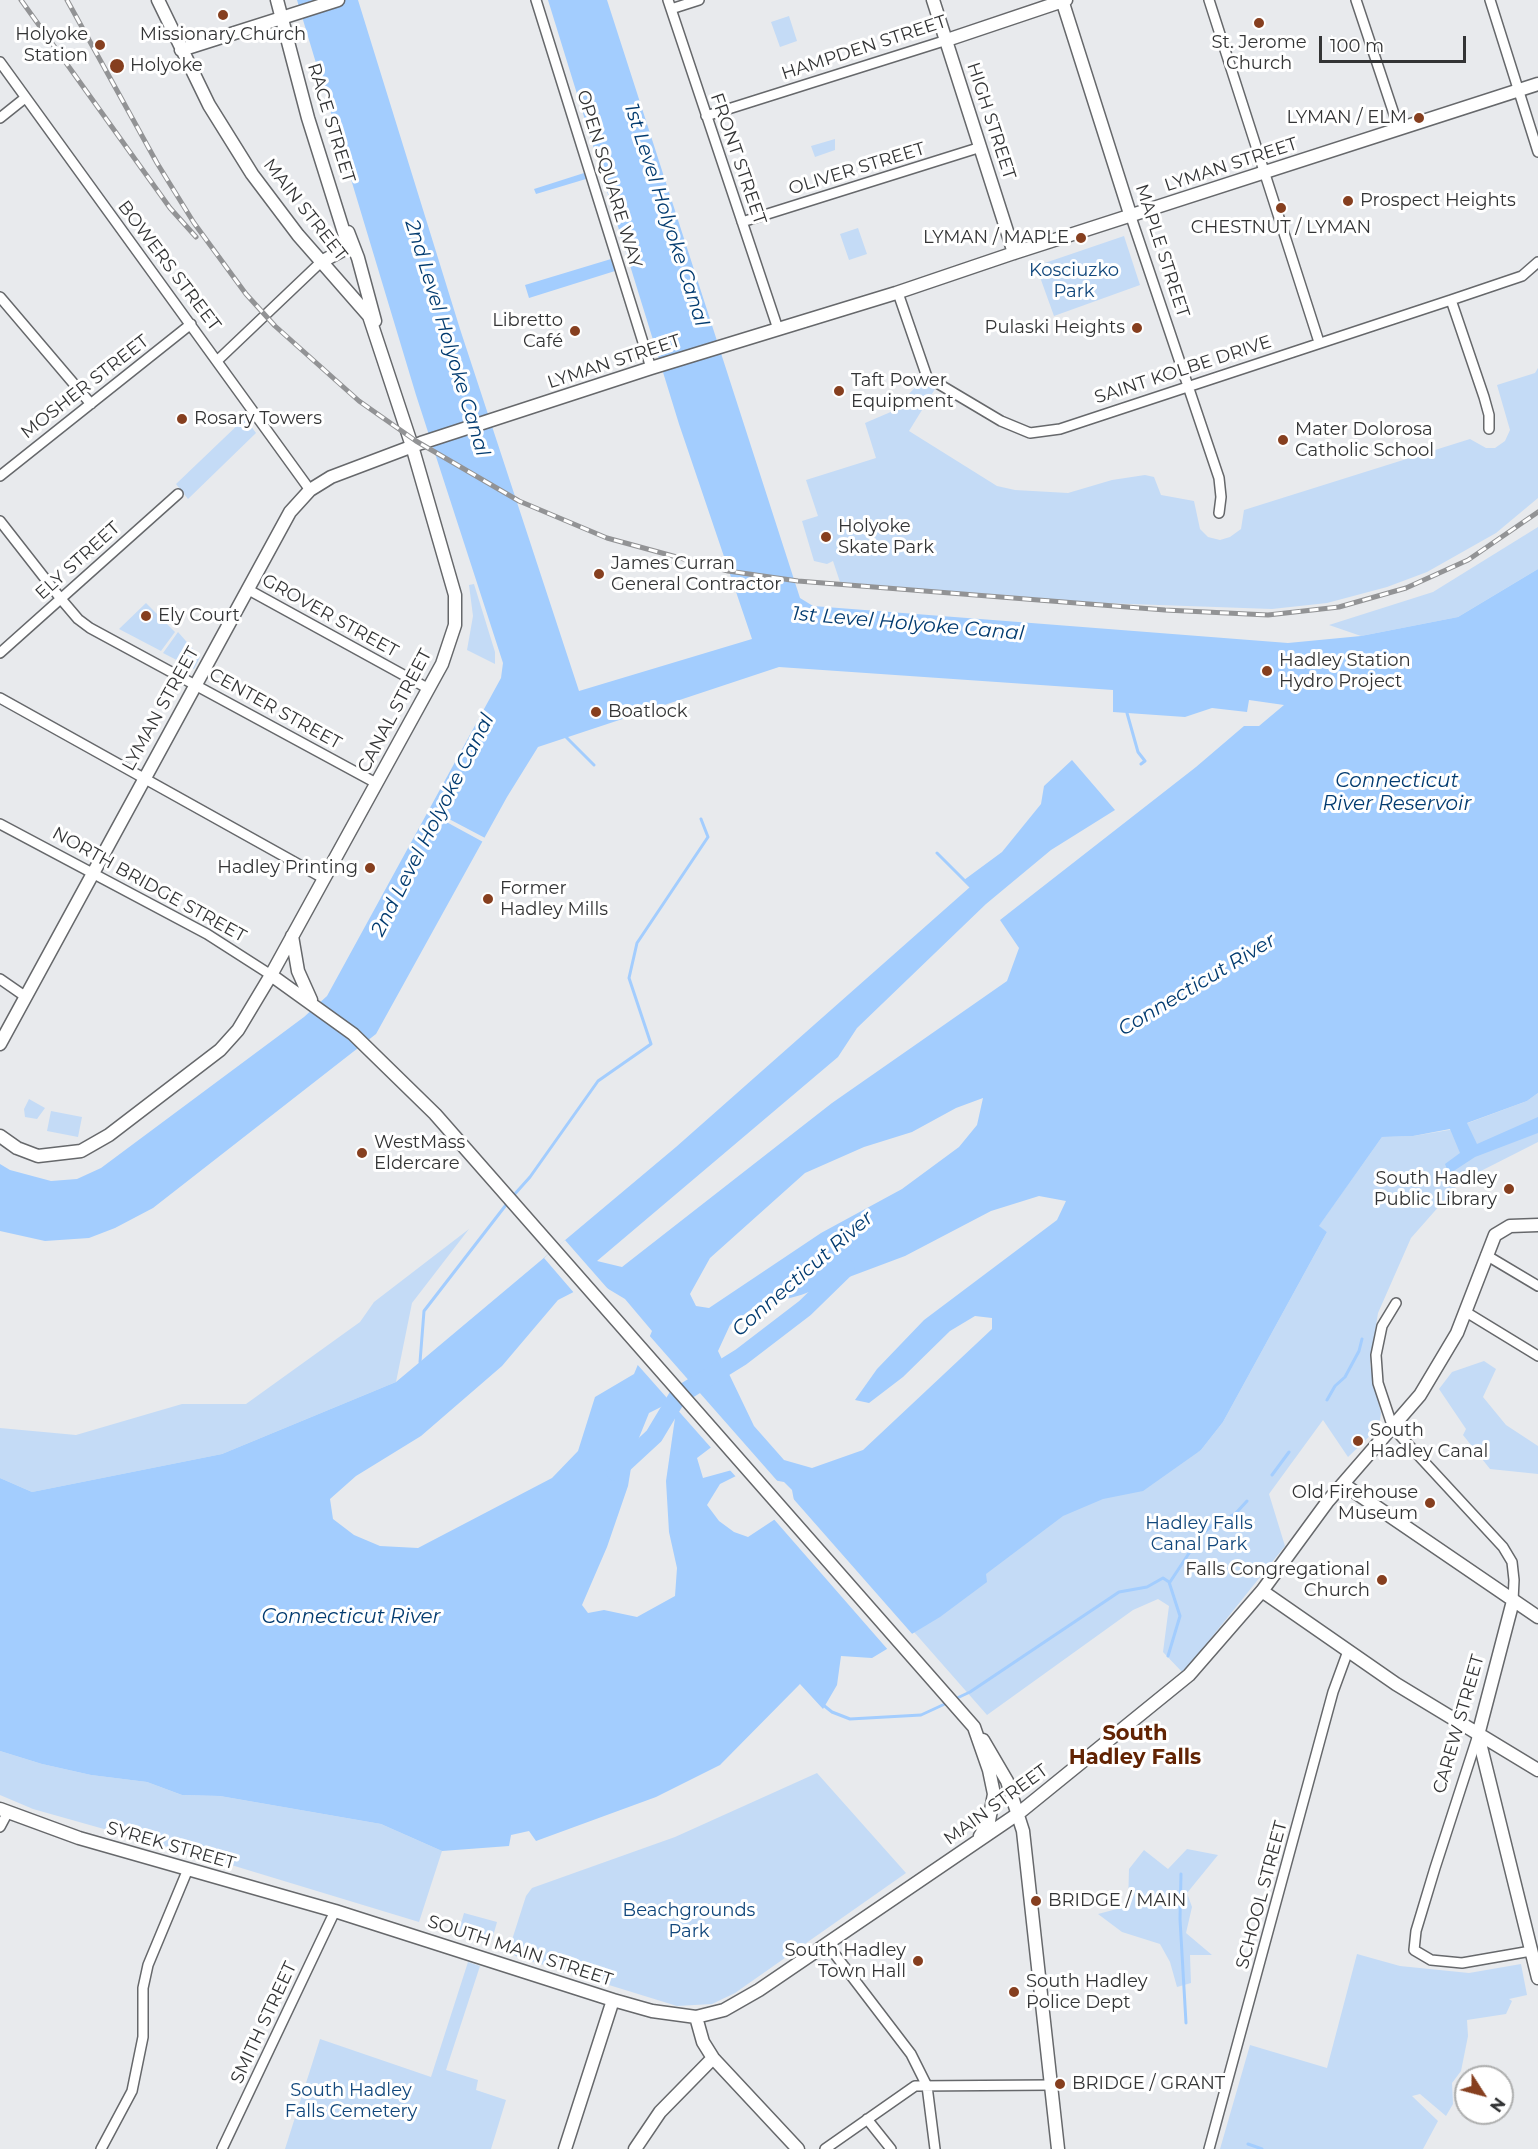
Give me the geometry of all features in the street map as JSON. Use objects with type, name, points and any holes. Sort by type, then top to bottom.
[{"type":"main road","name":"MAIN STREET","points":[[158,0],[209,105],[241,158],[278,210],[365,310],[378,340],[412,446]]},
{"type":"main road","name":"RACE STREET","points":[[277,0],[308,118],[342,220],[358,258],[378,340]]},
{"type":"main road","points":[[181,50],[338,0]]},
{"type":"main road","name":"HIGH STREET","points":[[933,0],[1014,253]]},
{"type":"main road","name":"HAMPDEN STREET","points":[[947,40],[1064,0]]},
{"type":"main road","name":"MAPLE STREET","points":[[1064,0],[1131,217]]},
{"type":"main road","name":"LYMAN STREET","points":[[0,1044],[290,512],[310,490],[348,469],[426,441],[654,367],[898,293],[1014,253],[1538,84]]},
{"type":"main road","name":"RACE STREET","points":[[321,262],[337,255],[345,245],[342,220]]},
{"type":"main road","name":"CANAL STREET","points":[[0,1136],[17,1148],[38,1156],[81,1151],[109,1135],[220,1050],[238,1030],[271,975],[429,689],[449,648],[456,612],[454,595],[412,446]]},
{"type":"main road","points":[[292,936],[297,971],[312,1002]]},
{"type":"main road","name":"NORTH BRIDGE STREET","points":[[271,975],[312,1002],[353,1034],[435,1114],[974,1727]]},
{"type":"main road","points":[[1486,1255],[1491,1241],[1502,1229],[1517,1225],[1538,1225]]},
{"type":"main road","name":"MAIN STREET","points":[[696,2017],[716,2013],[736,2004],[975,1844],[1019,1813],[1189,1675],[1262,1591],[1343,1484],[1393,1428],[1434,1373],[1466,1312],[1486,1255]]},
{"type":"main road","points":[[1343,1484],[1538,1617]]},
{"type":"main road","points":[[1262,1591],[1348,1651],[1478,1735],[1538,1770]]},
{"type":"main road","name":"CAREW STREET","points":[[1478,1735],[1513,1601]]},
{"type":"main road","points":[[974,1727],[999,1765],[1019,1813],[1028,1864],[1059,2149]]},
{"type":"main road","points":[[974,1727],[989,1770],[994,1794],[989,1821],[975,1844]]},
{"type":"main road","points":[[1478,1735],[1538,1978]]},
{"type":"main road","name":"SYREK STREET","points":[[4,1810],[79,1838],[335,1911]]},
{"type":"main road","name":"SOUTH MAIN STREET","points":[[335,1911],[612,2000],[652,2011],[696,2017]]},
{"type":"main road","points":[[565,2149],[612,2000]]},
{"type":"main road","points":[[696,2017],[703,2042],[713,2058],[798,2149]]},
{"type":"main road","points":[[635,2149],[654,2119],[713,2058]]},
{"type":"street","name":"OPEN SQUARE WAY","points":[[536,0],[654,367]]},
{"type":"street","points":[[669,4],[699,0]]},
{"type":"street","points":[[1209,0],[1319,342]]},
{"type":"street","points":[[1356,0],[1399,129]]},
{"type":"street","points":[[1490,0],[1538,152]]},
{"type":"street","name":"FRONT STREET","points":[[669,4],[778,329]]},
{"type":"street","name":"HAMPDEN STREET","points":[[706,116],[947,40]]},
{"type":"street","name":"BOWERS STREET","points":[[0,62],[310,490]]},
{"type":"street","points":[[0,118],[25,98]]},
{"type":"street","name":"OLIVER STREET","points":[[742,222],[981,147]]},
{"type":"street","name":"MAPLE STREET","points":[[1131,217],[1220,478],[1219,513]]},
{"type":"street","points":[[218,360],[321,262]]},
{"type":"street","name":"SAINT KOLBE DRIVE","points":[[898,293],[927,377],[1016,429],[1030,433],[1060,429],[1187,385],[1451,300],[1522,276],[1538,262]]},
{"type":"street","points":[[0,297],[91,404]]},
{"type":"street","points":[[1451,300],[1484,397],[1489,415],[1489,429]]},
{"type":"street","name":"MOSHER STREET","points":[[0,476],[191,324]]},
{"type":"street","name":"ELY STREET","points":[[0,653],[178,494]]},
{"type":"street","name":"CENTER STREET","points":[[0,521],[78,620],[376,783]]},
{"type":"street","name":"GROVER STREET","points":[[247,589],[429,689]]},
{"type":"street","points":[[0,698],[323,878]]},
{"type":"street","name":"NORTH BRIDGE STREET","points":[[0,824],[92,875],[207,934],[271,975]]},
{"type":"street","points":[[0,979],[26,997]]},
{"type":"street","points":[[1486,1255],[1538,1286]]},
{"type":"street","points":[[1393,1428],[1378,1383],[1376,1355],[1382,1326],[1396,1303]]},
{"type":"street","points":[[1466,1312],[1538,1356]]},
{"type":"street","name":"CAREW STREET","points":[[1393,1428],[1503,1547],[1512,1562],[1513,1601]]},
{"type":"street","name":"SCHOOL STREET","points":[[1209,2149],[1333,1692],[1348,1651]]},
{"type":"street","name":"CAREW STREET","points":[[1478,1735],[1435,1868],[1416,1932],[1414,1950],[1431,1960],[1462,1963],[1531,1951]]},
{"type":"street","points":[[0,1827],[4,1810]]},
{"type":"street","points":[[101,2149],[132,2091],[143,2037],[143,1988],[148,1965],[188,1869]]},
{"type":"street","name":"SMITH STREET","points":[[222,2149],[335,1911]]},
{"type":"street","points":[[827,1944],[911,2054],[927,2086],[935,2149]]},
{"type":"street","points":[[825,2149],[907,2089],[927,2086],[1051,2085]]},
{"type":"street","points":[[867,2119],[891,2149]]},
{"type":"green space","points":[[789,16],[797,41],[780,47],[771,22]]},
{"type":"green space","points":[[835,139],[835,150],[815,157],[811,146]]},
{"type":"green space","points":[[858,228],[867,254],[849,260],[840,234]]},
{"type":"green space","name":"Kosciuzko Park","points":[[1124,236],[1140,285],[1054,316],[1036,266]]},
{"type":"green space","points":[[1538,368],[1538,498],[1496,533],[1427,572],[1387,587],[1327,603],[1272,609],[1046,601],[841,585],[833,561],[827,564],[814,561],[802,521],[818,516],[806,480],[876,458],[865,423],[893,411],[923,379],[935,389],[909,431],[997,486],[1015,490],[1068,493],[1112,480],[1145,475],[1154,477],[1161,495],[1194,501],[1200,529],[1208,537],[1220,540],[1230,537],[1241,529],[1244,510],[1470,439],[1486,448],[1495,448],[1505,441],[1510,430],[1497,385],[1535,373]]},
{"type":"green space","points":[[245,418],[256,433],[188,499],[176,484]]},
{"type":"green space","points":[[1538,527],[1538,569],[1458,617],[1361,636],[1329,625],[1433,592]]},
{"type":"green space","points":[[474,584],[495,652],[495,664],[467,650],[473,616],[469,585]]},
{"type":"green space","name":"Ely Court","points":[[146,603],[175,632],[161,651],[119,629]]},
{"type":"green space","points":[[178,632],[200,657],[194,669],[163,653]]},
{"type":"green space","name":"Hadley Falls Canal Park","points":[[1538,1093],[1538,1142],[1471,1176],[1456,1187],[1411,1238],[1378,1313],[1370,1364],[1381,1413],[1379,1427],[1348,1457],[1323,1420],[1269,1494],[1285,1546],[1183,1673],[1163,1652],[1169,1606],[1158,1599],[1133,1610],[987,1715],[892,1607],[948,1562],[1201,1450],[1223,1422],[1327,1232],[1318,1227],[1382,1137],[1413,1136],[1449,1130],[1527,1101]]},
{"type":"green space","points":[[29,1099],[45,1108],[37,1119],[25,1117],[24,1109]]},
{"type":"green space","points":[[51,1111],[82,1117],[78,1137],[47,1131]]},
{"type":"green space","points":[[469,1229],[412,1303],[396,1382],[222,1454],[32,1492],[0,1478],[0,1428],[76,1435],[182,1404],[246,1404],[360,1322],[374,1302]]},
{"type":"green space","points":[[1484,1361],[1496,1369],[1483,1397],[1506,1425],[1538,1446],[1538,1474],[1490,1469],[1463,1435],[1466,1429],[1439,1389],[1452,1372]]},
{"type":"green space","points":[[0,1751],[42,1764],[91,1775],[147,1782],[182,1795],[220,1796],[381,1824],[442,1851],[419,1922],[228,1864],[33,1809],[0,1795]]},
{"type":"green space","name":"Beachgrounds Park","points":[[817,1773],[906,1873],[735,1993],[712,2004],[677,2006],[515,1956],[510,1946],[526,1896],[532,1888],[675,1837]]},
{"type":"green space","points":[[1187,1849],[1218,1855],[1187,1893],[1192,1907],[1186,1933],[1212,1955],[1190,1955],[1191,1983],[1177,1987],[1170,1962],[1160,1944],[1122,1932],[1098,1914],[1128,1906],[1129,1869],[1144,1850],[1168,1869]]},
{"type":"green space","points":[[464,1913],[497,1922],[492,1940],[459,1930]]},
{"type":"green space","points":[[1357,1954],[1400,1966],[1469,1973],[1521,1964],[1527,1995],[1509,1999],[1512,2001],[1506,2014],[1467,2020],[1468,2036],[1462,2065],[1454,2065],[1453,2104],[1446,2116],[1420,2094],[1412,2096],[1438,2121],[1423,2149],[1220,2149],[1250,2045],[1327,2068]]},
{"type":"green space","name":"South Hadley Falls Cemetery","points":[[468,1962],[480,1966],[446,2070],[478,2080],[476,2090],[506,2100],[491,2149],[285,2149],[320,2039],[431,2077]]},
{"type":"water","points":[[297,0],[358,0],[460,329],[579,691],[752,639],[679,424],[548,0],[607,0],[800,598],[813,606],[1288,643],[1361,636],[1458,617],[1538,569],[1538,1093],[1527,1101],[1467,1123],[1477,1144],[1538,1117],[1538,1133],[1475,1157],[1449,1174],[1445,1164],[1460,1153],[1450,1129],[1413,1136],[1382,1137],[1319,1226],[1327,1232],[1223,1422],[1201,1450],[1143,1491],[1103,1499],[1063,1516],[986,1574],[987,1582],[940,1617],[872,1658],[841,1656],[837,1685],[823,1709],[800,1684],[720,1765],[656,1797],[536,1841],[529,1831],[511,1835],[509,1846],[442,1851],[381,1824],[220,1796],[182,1795],[147,1782],[91,1775],[42,1764],[0,1751],[0,1478],[32,1492],[222,1454],[396,1382],[676,1147],[970,887],[964,880],[1002,852],[1041,804],[1044,786],[1072,760],[1115,810],[1051,850],[986,904],[857,1028],[838,1057],[597,1261],[622,1267],[832,1103],[1007,981],[1019,948],[1000,920],[1196,767],[1244,726],[1259,726],[1284,705],[1249,700],[1247,712],[1212,708],[1185,717],[1113,712],[1113,690],[779,667],[538,747],[507,797],[376,1034],[153,1208],[115,1228],[89,1238],[45,1241],[0,1231],[0,1164],[10,1170],[51,1181],[77,1179],[101,1168],[304,1017],[327,996],[501,678],[503,663],[416,395]],"holes":[[[983,1098],[977,1125],[959,1147],[902,1189],[821,1233],[709,1308],[696,1306],[690,1294],[710,1258],[805,1173],[864,1147],[912,1132],[956,1108]],[[1039,1196],[1066,1201],[1057,1220],[924,1320],[877,1369],[855,1400],[869,1403],[903,1377],[950,1331],[975,1316],[992,1318],[992,1329],[863,1450],[812,1468],[784,1460],[754,1426],[718,1351],[730,1325],[753,1308],[801,1295],[905,1256],[991,1211]],[[595,1281],[625,1299],[652,1331],[634,1374],[595,1397],[578,1451],[552,1478],[418,1548],[380,1546],[354,1535],[333,1519],[330,1499],[356,1476],[421,1436],[502,1366],[558,1300]],[[665,1405],[675,1418],[666,1481],[669,1532],[677,1568],[675,1596],[637,1617],[604,1610],[588,1613],[582,1605],[607,1547],[628,1486],[634,1450],[649,1413]],[[730,1433],[746,1451],[732,1470],[703,1478],[697,1458]],[[740,1474],[784,1482],[792,1490],[795,1506],[748,1537],[734,1532],[719,1521],[707,1505],[720,1484]]]},
{"type":"water","points":[[584,173],[586,179],[536,194],[534,189]]},
{"type":"water","points":[[611,259],[615,271],[529,298],[525,285]]},
{"type":"pier","points":[[430,809],[487,839],[485,843],[428,812]]},
{"type":"pier","points":[[565,1240],[615,1297],[594,1284],[575,1294],[544,1258]]},
{"type":"pier","points":[[648,1334],[780,1484],[737,1478],[728,1468],[742,1451],[729,1437],[713,1450],[636,1363]]},
{"type":"pier","points":[[790,1495],[914,1636],[889,1651],[772,1517],[791,1505]]},
{"type":"waterway","points":[[1127,713],[1138,752],[1145,761],[1141,764]]},
{"type":"waterway","points":[[566,737],[594,765]]},
{"type":"waterway","points":[[513,1196],[530,1177],[598,1081],[651,1044],[629,978],[637,943],[708,837],[701,819]]},
{"type":"waterway","points":[[937,853],[971,887]]},
{"type":"waterway","points":[[420,1362],[424,1311],[509,1201]]},
{"type":"waterway","name":"Connecticut River","points":[[615,1472],[654,1436],[678,1396],[741,1357],[805,1308],[846,1268]]},
{"type":"waterway","points":[[1327,1400],[1335,1386],[1345,1377],[1359,1351],[1362,1339]]},
{"type":"waterway","points":[[1272,1475],[1289,1452]]},
{"type":"waterway","points":[[1170,1582],[1201,1535],[1217,1521],[1225,1520],[1236,1513],[1247,1501]]},
{"type":"waterway","points":[[955,1699],[970,1692],[1119,1592],[1147,1587],[1163,1578],[1169,1582],[1180,1616],[1168,1656]]},
{"type":"waterway","points":[[822,1704],[832,1712],[850,1719],[921,1715],[947,1703]]},
{"type":"waterway","points":[[1181,1874],[1180,1919],[1186,2023]]},
{"type":"waterway","points":[[1248,2144],[1262,2149]]},
{"type":"railway","points":[[21,0],[170,208],[196,237]]},
{"type":"railway","points":[[67,0],[157,163],[194,223],[246,294],[275,326],[359,401],[416,441],[519,501],[607,538],[728,571],[798,581],[1165,610],[1268,615],[1339,607],[1406,588],[1468,560],[1538,512]]},
{"type":"place","name":"Missionary Church","points":[[223,15]]},
{"type":"place","name":"St. Jerome Church","points":[[1259,23]]},
{"type":"place","name":"Holyoke Station","points":[[100,45]]},
{"type":"place","name":"Holyoke","points":[[117,66]]},
{"type":"place","name":"LYMAN / ELM","points":[[1419,118]]},
{"type":"place","name":"Prospect Heights","points":[[1348,201]]},
{"type":"place","name":"CHESTNUT / LYMAN","points":[[1281,208]]},
{"type":"place","name":"LYMAN / MAPLE","points":[[1081,238]]},
{"type":"place","name":"Pulaski Heights","points":[[1137,328]]},
{"type":"place","name":"Libretto Café","points":[[575,331]]},
{"type":"place","name":"Taft Power Equipment","points":[[839,391]]},
{"type":"place","name":"Rosary Towers","points":[[182,419]]},
{"type":"place","name":"Mater Dolorosa Catholic School","points":[[1283,440]]},
{"type":"place","name":"Holyoke Skate Park","points":[[826,537]]},
{"type":"place","name":"James Curran General Contractor","points":[[599,574]]},
{"type":"place","name":"Ely Court","points":[[146,616]]},
{"type":"place","name":"Hadley Station Hydro Project","points":[[1267,671]]},
{"type":"place","name":"Boatlock","points":[[596,712]]},
{"type":"place","name":"Hadley Printing","points":[[370,868]]},
{"type":"place","name":"Former Hadley Mills","points":[[488,899]]},
{"type":"place","name":"WestMass Eldercare","points":[[362,1153]]},
{"type":"place","name":"South Hadley Public Library","points":[[1509,1189]]},
{"type":"place","name":"South Hadley Canal","points":[[1358,1441]]},
{"type":"place","name":"Old Firehouse Museum","points":[[1430,1503]]},
{"type":"place","name":"Falls Congregational Church","points":[[1382,1580]]},
{"type":"place","name":"BRIDGE / MAIN","points":[[1036,1901]]},
{"type":"place","name":"South Hadley Town Hall","points":[[918,1961]]},
{"type":"place","name":"South Hadley Police Dept","points":[[1014,1992]]},
{"type":"place","name":"BRIDGE / GRANT","points":[[1060,2084]]},
{"type":"district","name":"South Hadley Falls","points":[[1135,1746]]},
{"type":"water label","name":"1st Level Holyoke Canal","points":[[666,215]]},
{"type":"water label","name":"2nd Level Holyoke Canal","points":[[447,338]]},
{"type":"water label","name":"1st Level Holyoke Canal","points":[[908,624]]},
{"type":"water label","name":"Connecticut River Reservoir","points":[[1397,792]]},
{"type":"water label","name":"2nd Level Holyoke Canal","points":[[433,825]]}]
